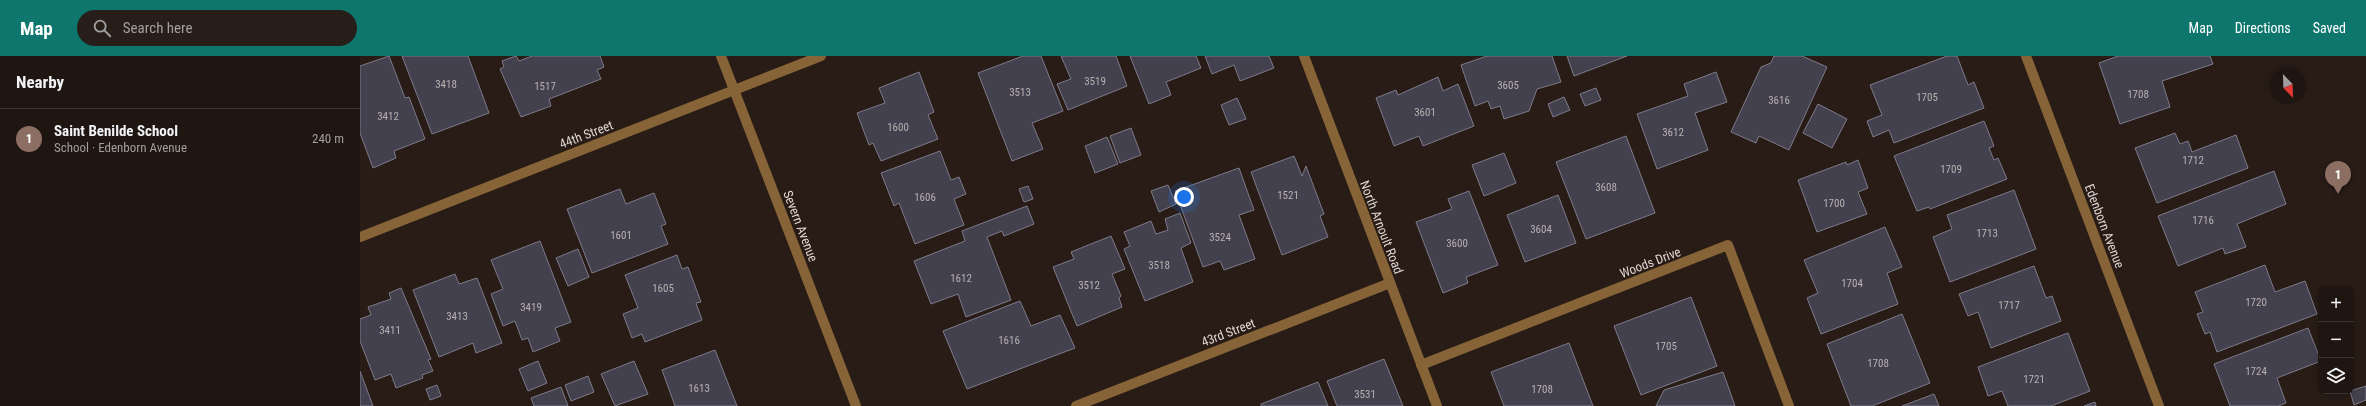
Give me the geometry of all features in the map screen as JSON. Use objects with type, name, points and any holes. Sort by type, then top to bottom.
[{"type":"street","name":"Severn Avenue","points":[[721,56],[856,406]]},
{"type":"street","name":"44th Street","points":[[360,237],[820,56]]},
{"type":"street","name":"North Arnoult Road","points":[[1304,56],[1437,406]]},
{"type":"street","name":"Edenborn Avenue","points":[[2026,56],[2159,406]]},
{"type":"street","name":"Woods Drive","points":[[1421,365],[1728,245],[1789,406]]},
{"type":"street","name":"43rd Street","points":[[1076,406],[1390,283]]},
{"type":"building","points":[[389,56],[405,98],[409,97],[425,139],[394,151],[396,158],[373,168],[360,133],[360,66]]},
{"type":"building","points":[[402,56],[468,56],[489,113],[432,134]]},
{"type":"building","points":[[516,56],[519,61],[532,56],[600,56],[604,67],[597,70],[601,79],[549,99],[551,106],[521,117],[500,69],[504,67],[502,61]]},
{"type":"building","points":[[1023,56],[1041,56],[1063,111],[1032,123],[1043,149],[1012,161],[978,73]]},
{"type":"building","points":[[1061,56],[1116,56],[1127,86],[1068,110],[1057,84],[1071,79]]},
{"type":"building","points":[[1130,56],[1196,56],[1201,68],[1166,82],[1171,95],[1149,104]]},
{"type":"building","points":[[1205,56],[1269,56],[1274,68],[1240,81],[1234,65],[1212,74]]},
{"type":"building","points":[[1487,56],[1552,56],[1561,82],[1537,89],[1529,111],[1504,119],[1500,106],[1491,109],[1488,101],[1475,106],[1461,65]]},
{"type":"building","points":[[1567,56],[1627,56],[1574,76]]},
{"type":"building","points":[[1774,56],[1802,56],[1827,67],[1789,150],[1759,136],[1756,143],[1731,132],[1761,67],[1771,63]]},
{"type":"building","points":[[1947,56],[1957,56],[1968,85],[1974,82],[1984,108],[1894,143],[1889,130],[1873,137],[1867,121],[1882,115],[1870,85]]},
{"type":"building","points":[[2118,56],[2210,56],[2213,64],[2162,81],[2170,107],[2120,124],[2099,63]]},
{"type":"building","points":[[919,72],[934,112],[928,115],[938,139],[881,161],[873,143],[869,145],[857,113],[885,103],[879,88]]},
{"type":"building","points":[[1716,72],[1727,102],[1695,113],[1708,150],[1657,169],[1637,114],[1688,96],[1684,84]]},
{"type":"building","points":[[1438,77],[1443,91],[1458,84],[1474,126],[1423,146],[1419,136],[1394,146],[1376,98],[1396,90],[1398,95]]},
{"type":"building","points":[[1596,88],[1601,100],[1585,106],[1580,94]]},
{"type":"building","points":[[1564,97],[1570,110],[1553,117],[1548,104]]},
{"type":"building","points":[[1237,98],[1246,119],[1229,125],[1221,105]]},
{"type":"building","points":[[1818,104],[1847,119],[1832,148],[1803,133]]},
{"type":"building","points":[[1984,121],[1994,146],[1989,148],[1994,160],[1998,158],[2007,179],[1930,209],[1929,207],[1917,211],[1894,156]]},
{"type":"building","points":[[1131,128],[1141,155],[1120,163],[1110,136]]},
{"type":"building","points":[[2175,133],[2180,144],[2188,141],[2192,152],[2236,135],[2248,168],[2157,203],[2135,148]]},
{"type":"building","points":[[1626,136],[1655,213],[1586,239],[1556,162]]},
{"type":"building","points":[[1107,137],[1118,164],[1095,173],[1085,146]]},
{"type":"building","points":[[940,151],[951,180],[959,177],[966,194],[954,199],[964,225],[915,244],[899,203],[894,206],[881,173]]},
{"type":"building","points":[[1504,153],[1516,183],[1484,196],[1472,165]]},
{"type":"building","points":[[1294,156],[1302,176],[1306,166],[1324,214],[1320,216],[1328,237],[1282,255],[1251,172]]},
{"type":"building","points":[[1858,160],[1868,188],[1858,192],[1867,214],[1817,232],[1798,180],[1846,162],[1847,165]]},
{"type":"building","points":[[1239,168],[1254,210],[1239,215],[1255,259],[1224,270],[1220,261],[1203,267],[1175,191]]},
{"type":"building","points":[[2274,171],[2286,204],[2237,224],[2246,247],[2225,254],[2223,248],[2178,266],[2158,216]]},
{"type":"building","points":[[1168,185],[1176,204],[1159,212],[1151,191]]},
{"type":"building","points":[[1028,186],[1033,199],[1024,202],[1019,189]]},
{"type":"building","points":[[620,189],[626,204],[654,193],[666,224],[661,226],[668,244],[592,273],[567,209]]},
{"type":"building","points":[[2014,190],[2036,249],[1950,282],[1933,237],[1952,229],[1947,215]]},
{"type":"building","points":[[1469,191],[1498,265],[1466,277],[1468,283],[1443,293],[1416,222],[1452,209],[1448,199]]},
{"type":"building","points":[[1558,195],[1576,243],[1525,262],[1507,215]]},
{"type":"building","points":[[1027,206],[1034,224],[1004,236],[1002,231],[987,237],[1011,300],[966,317],[958,294],[931,304],[914,261],[965,241],[962,231]]},
{"type":"building","points":[[1180,213],[1191,243],[1181,248],[1193,282],[1145,301],[1124,249],[1130,246],[1124,232],[1151,221],[1156,234],[1168,230],[1165,219]]},
{"type":"building","points":[[1885,227],[1902,267],[1887,273],[1898,304],[1821,334],[1807,298],[1818,293],[1804,260]]},
{"type":"building","points":[[1111,236],[1125,269],[1112,274],[1121,296],[1119,298],[1122,307],[1077,326],[1053,267],[1074,259],[1071,252]]},
{"type":"building","points":[[540,241],[571,322],[555,328],[560,341],[533,352],[528,338],[522,340],[515,321],[503,326],[491,294],[503,289],[491,260]]},
{"type":"building","points":[[578,249],[589,277],[568,286],[556,258]]},
{"type":"building","points":[[677,255],[682,269],[688,267],[701,302],[696,303],[702,320],[645,342],[642,334],[632,338],[623,314],[638,308],[625,275]]},
{"type":"building","points":[[2265,265],[2275,292],[2305,281],[2317,314],[2217,352],[2210,332],[2205,334],[2197,314],[2203,312],[2195,292]]},
{"type":"building","points":[[2034,266],[2046,298],[2052,296],[2061,321],[1991,348],[1978,312],[1968,316],[1959,294]]},
{"type":"building","points":[[455,274],[459,284],[477,278],[502,343],[476,353],[473,343],[439,357],[413,290]]},
{"type":"building","points":[[401,288],[431,359],[428,360],[433,371],[422,375],[423,378],[396,388],[391,374],[375,380],[360,341],[360,319],[371,315],[368,307],[391,299],[389,293]]},
{"type":"building","points":[[1691,297],[1717,366],[1641,395],[1614,326]]},
{"type":"building","points":[[1020,301],[1031,326],[1060,315],[1075,348],[967,389],[943,331]]},
{"type":"building","points":[[1902,314],[1930,383],[1872,406],[1851,406],[1827,344]]},
{"type":"building","points":[[2308,328],[2318,353],[2318,362],[2277,378],[2286,403],[2278,406],[2230,406],[2214,364]]},
{"type":"building","points":[[2068,333],[2090,391],[2051,406],[2008,406],[2002,391],[1988,396],[1978,367]]},
{"type":"building","points":[[1569,343],[1593,406],[1504,406],[1491,372]]},
{"type":"building","points":[[715,350],[737,406],[675,406],[662,370]]},
{"type":"building","points":[[1384,359],[1403,406],[1337,406],[1327,381]]},
{"type":"building","points":[[538,361],[547,383],[528,391],[519,369]]},
{"type":"building","points":[[634,361],[648,394],[615,406],[601,374]]},
{"type":"building","points":[[360,371],[373,406],[360,406]]},
{"type":"building","points":[[1723,372],[1735,406],[1656,406],[1664,390]]},
{"type":"building","points":[[588,376],[594,392],[571,401],[565,385]]},
{"type":"building","points":[[1318,382],[1328,406],[1261,406],[1261,404]]},
{"type":"building","points":[[437,385],[441,396],[430,400],[426,389]]},
{"type":"building","points":[[2366,386],[2366,400],[2354,405],[2351,394],[2354,394],[2354,390]]},
{"type":"building","points":[[561,387],[568,406],[534,406],[531,398]]},
{"type":"building","points":[[1934,394],[1939,406],[1902,406]]},
{"type":"building","points":[[2095,402],[2096,406],[2084,406]]},
{"type":"place","name":"Saint Benilde School","points":[[2338,194]]}]
